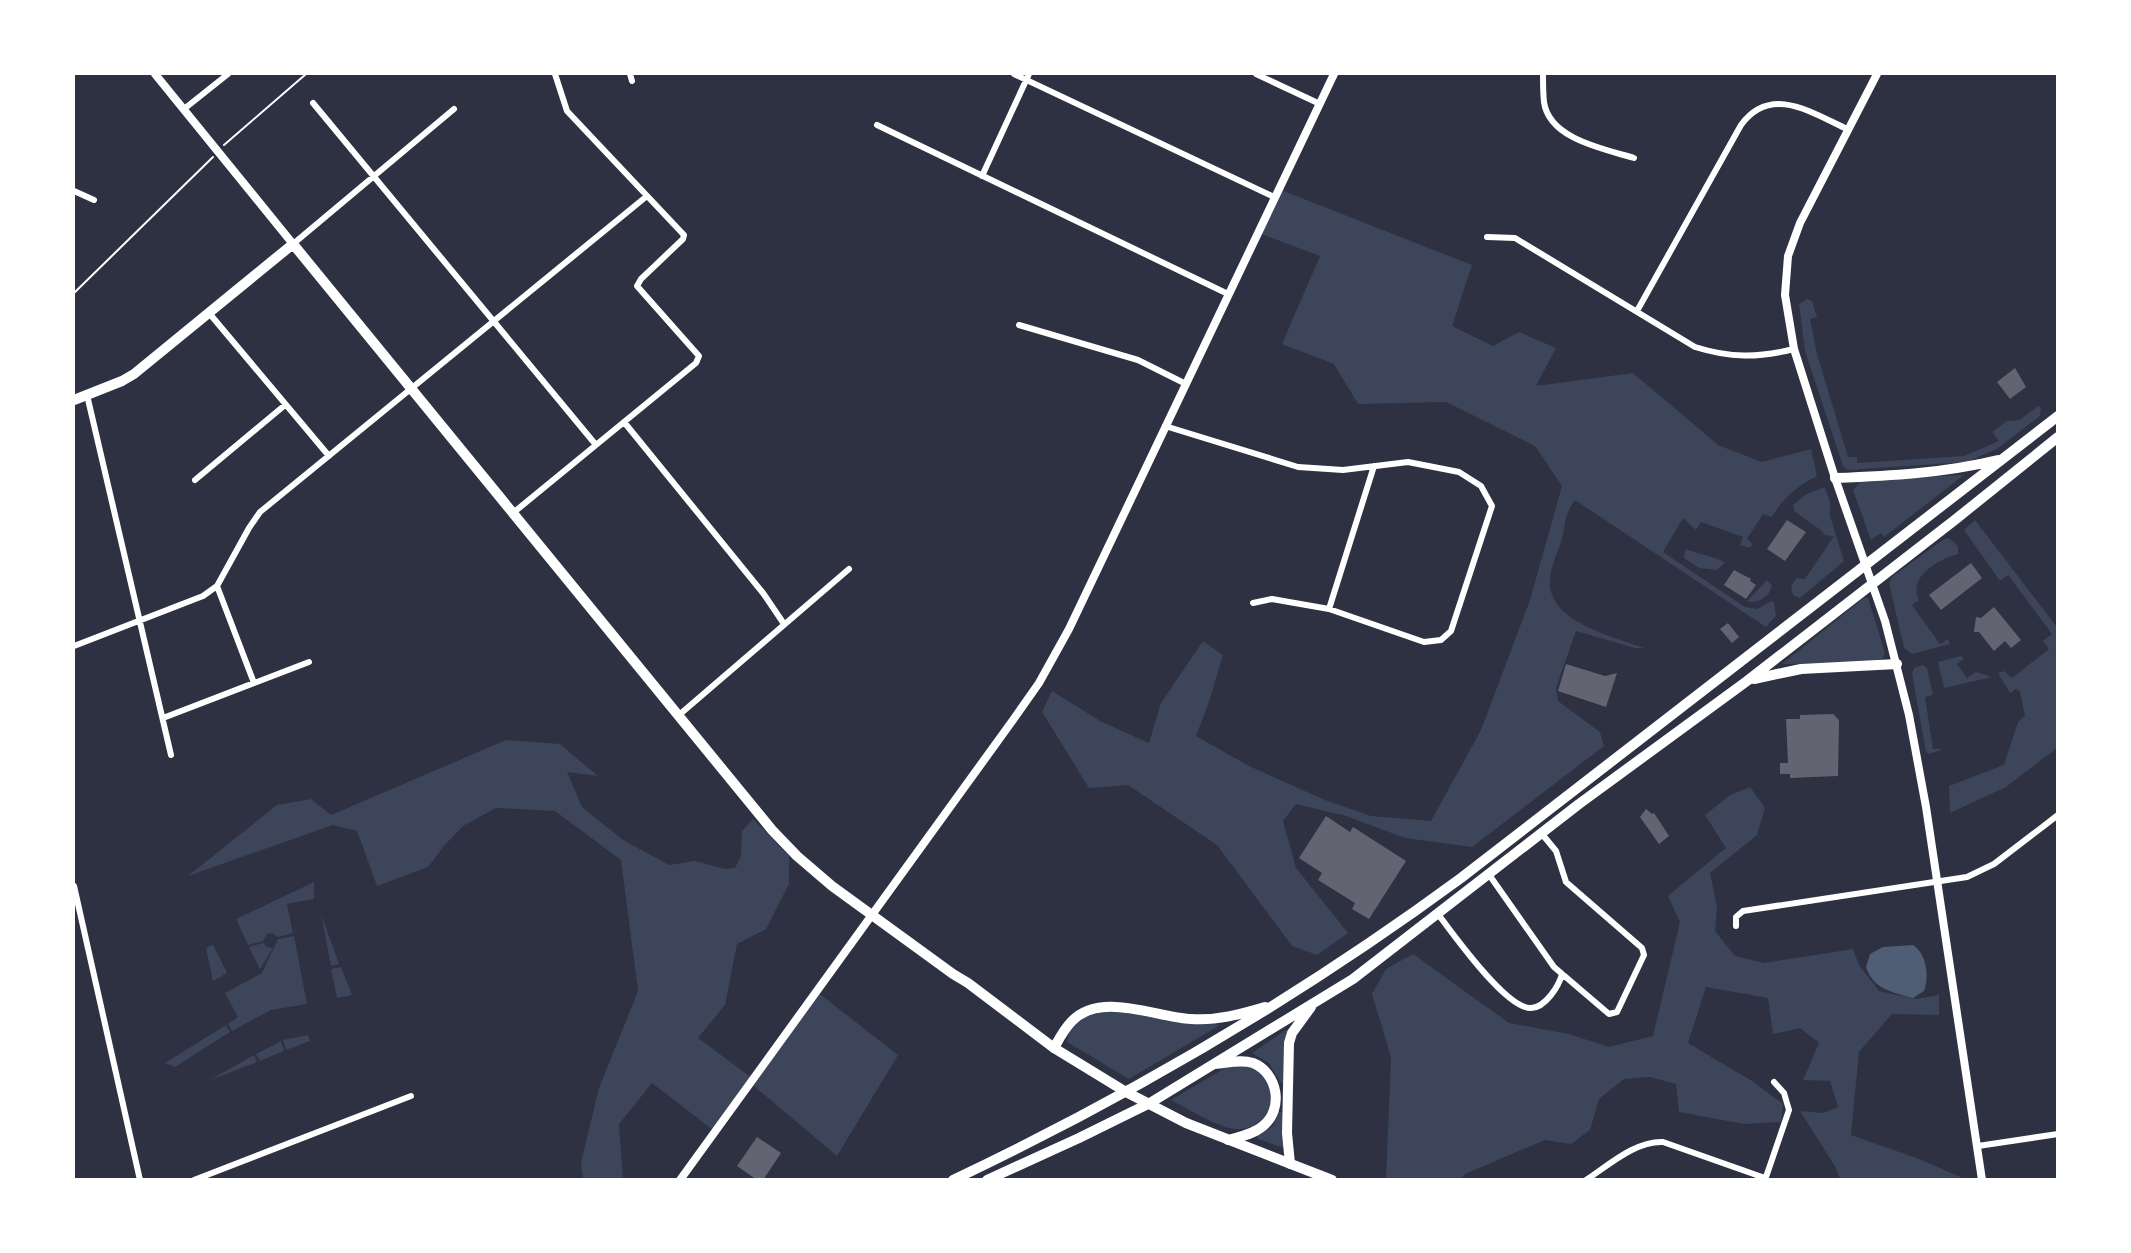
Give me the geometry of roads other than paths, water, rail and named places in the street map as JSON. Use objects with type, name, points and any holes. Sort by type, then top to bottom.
[{"type":"main road","points":[[74,400],[134,374],[293,244],[767,823],[812,870],[1054,1048],[1126,1092],[1150,1102],[1186,1123],[1332,1180]]},
{"type":"main road","points":[[953,1180],[1126,1092],[1279,1003],[1381,937],[1735,667],[2057,416]]},
{"type":"main road","points":[[987,1180],[1150,1102],[1353,979],[1872,584],[2057,437]]},
{"type":"main road","points":[[1835,478],[1943,471],[2001,459]]},
{"type":"main road","points":[[1746,681],[1801,669],[1897,664]]},
{"type":"main road","points":[[1290,1164],[1287,1133],[1289,1043],[1292,1033],[1315,1002]]},
{"type":"main road","points":[[1054,1048],[1073,1019],[1096,1007],[1113,1007],[1191,1019],[1226,1018],[1279,1003]]},
{"type":"main road","points":[[1211,1065],[1243,1061],[1256,1064],[1270,1077],[1276,1095],[1274,1112],[1263,1127],[1228,1140]]},
{"type":"street","points":[[155,74],[293,244],[454,108]]},
{"type":"street","points":[[184,109],[228,74]]},
{"type":"street","points":[[513,513],[699,359],[696,350],[637,286],[641,279],[687,236],[567,111],[555,74]]},
{"type":"street","points":[[630,74],[632,81]]},
{"type":"street","points":[[1014,74],[1028,77],[1274,197]]},
{"type":"street","points":[[1256,74],[1320,104]]},
{"type":"street","points":[[680,1180],[1039,682],[1069,629],[1334,74]]},
{"type":"street","points":[[1543,74],[1544,105],[1559,129],[1573,138],[1634,158]]},
{"type":"street","points":[[1877,74],[1800,223],[1788,256],[1786,295],[1794,349],[1897,664],[1920,772],[1982,1180]]},
{"type":"street","points":[[982,176],[1028,77]]},
{"type":"street","points":[[313,103],[596,446]]},
{"type":"street","points":[[1637,311],[1741,125],[1754,111],[1762,106],[1783,103],[1847,129]]},
{"type":"street","points":[[877,125],[1228,294]]},
{"type":"street","points":[[74,191],[94,200]]},
{"type":"street","points":[[74,646],[203,596],[217,586],[260,512],[647,196]]},
{"type":"street","points":[[1487,237],[1515,237],[1695,347],[1717,354],[1763,356],[1794,349]]},
{"type":"street","points":[[209,313],[329,456]]},
{"type":"street","points":[[1019,325],[1138,360],[1186,384]]},
{"type":"street","points":[[88,395],[171,755]]},
{"type":"street","points":[[195,480],[285,405]]},
{"type":"street","points":[[624,422],[763,593],[784,624]]},
{"type":"street","points":[[1166,426],[1298,467],[1343,470],[1408,462],[1459,472],[1481,486],[1492,506],[1451,631],[1441,640],[1424,642],[1329,609],[1272,599],[1253,603]]},
{"type":"street","points":[[1329,609],[1374,466]]},
{"type":"street","points":[[679,715],[849,569]]},
{"type":"street","points":[[217,586],[254,683]]},
{"type":"street","points":[[163,719],[309,662]]},
{"type":"street","points":[[1736,926],[1736,917],[1743,911],[1937,883],[1981,872],[2057,815]]},
{"type":"street","points":[[1490,876],[1533,940],[1562,974],[1609,1014],[1617,1012],[1644,952],[1566,882],[1556,851],[1542,834]]},
{"type":"street","points":[[74,886],[140,1180]]},
{"type":"street","points":[[1438,914],[1485,973],[1515,1003],[1528,1008],[1536,1007],[1558,988],[1562,974]]},
{"type":"street","points":[[74,925],[81,922]]},
{"type":"street","points":[[1586,1180],[1640,1145],[1655,1142],[1663,1142],[1765,1179],[1788,1110],[1784,1093],[1774,1082]]},
{"type":"street","points":[[194,1180],[411,1096]]},
{"type":"street","points":[[1978,1146],[2057,1134]]}]
